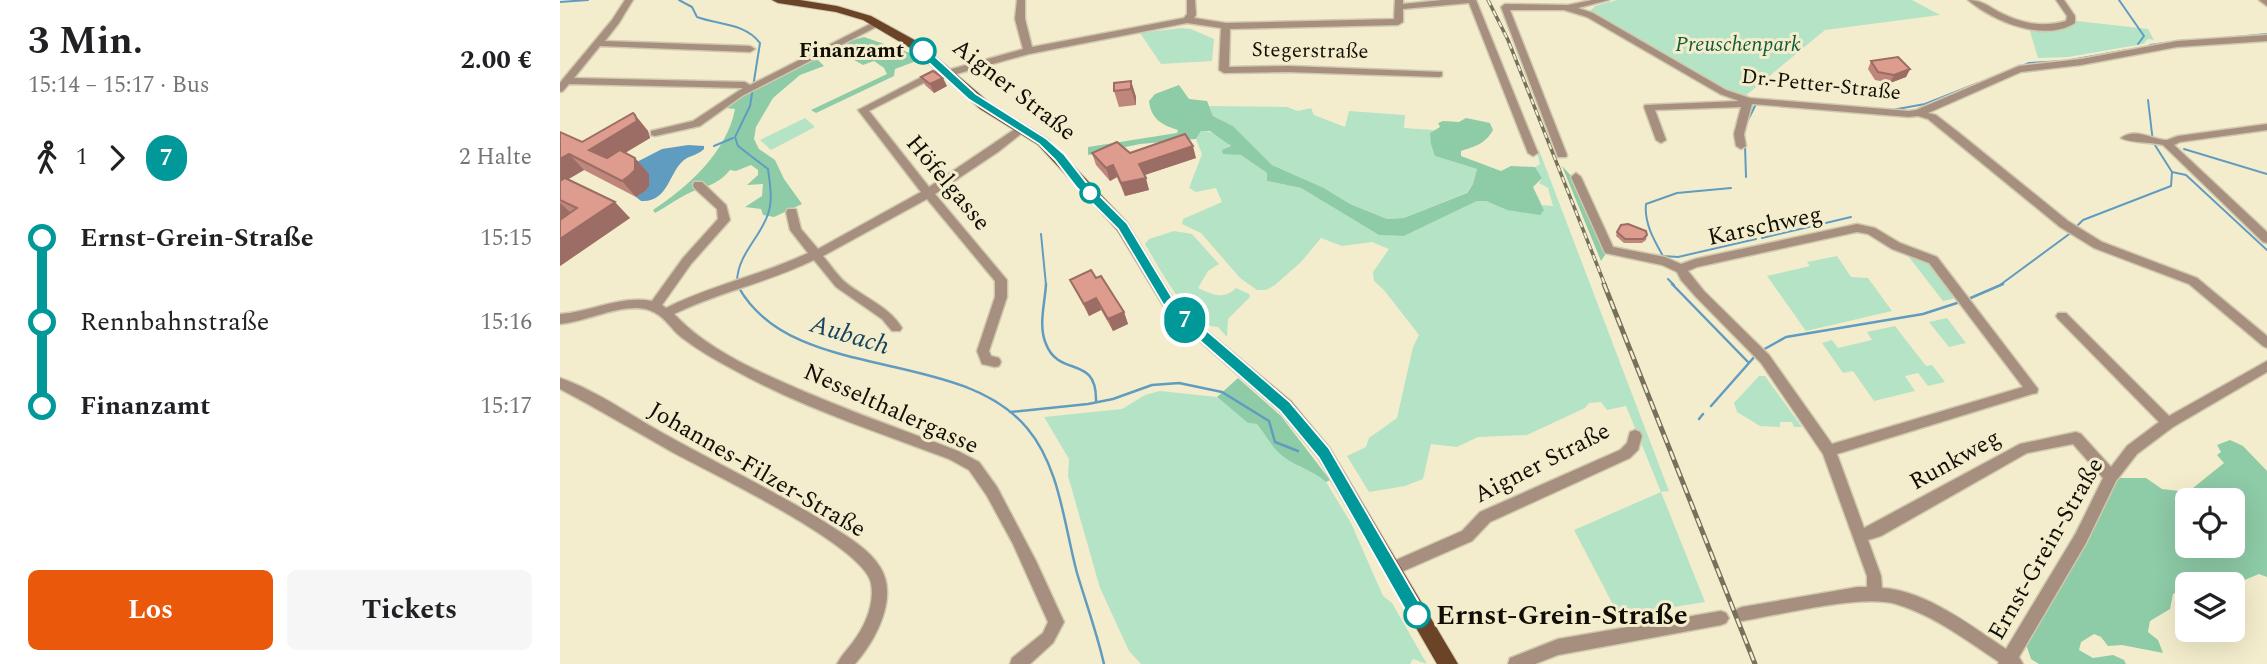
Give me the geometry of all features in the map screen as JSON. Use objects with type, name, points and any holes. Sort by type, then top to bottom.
[{"type":"main road","name":"Aigner Straße","points":[[778,0],[837,9],[877,24],[916,46],[978,101],[1051,149],[1122,226],[1179,315],[1285,406],[1324,453],[1448,664]]},
{"type":"street","points":[[563,85],[629,0]]},
{"type":"street","points":[[1028,51],[1020,19],[1021,1],[1031,0]]},
{"type":"street","points":[[1187,20],[1192,15],[1191,0]]},
{"type":"street","points":[[947,71],[1028,51],[1187,20],[1226,26],[1398,22],[1399,3],[1470,0],[1533,153]]},
{"type":"street","points":[[1569,8],[1605,0]]},
{"type":"street","points":[[1972,0],[2017,24],[2035,29],[2070,23],[2071,16],[2060,0]]},
{"type":"street","points":[[1589,2],[1587,7],[1590,15]]},
{"type":"street","name":"Dr.-Petter-Straße","points":[[1562,155],[1505,7],[1569,8],[1590,15],[1723,92],[1748,103],[1838,110],[1918,113],[2019,69],[2081,62],[2177,44],[2267,38]]},
{"type":"street","points":[[655,133],[696,124],[742,89],[762,82],[877,24]]},
{"type":"street","name":"Stegerstraße","points":[[1226,26],[1224,70],[1330,69],[1438,74]]},
{"type":"street","points":[[596,43],[750,49]]},
{"type":"street","name":"Höfelgasse","points":[[947,71],[863,110],[1001,280],[1001,298],[983,351],[986,359],[995,362]]},
{"type":"street","points":[[563,85],[742,89]]},
{"type":"street","points":[[1661,140],[1649,107],[1748,103]]},
{"type":"street","name":"Dr.-Petter-Straße","points":[[1741,146],[1739,134],[1748,103]]},
{"type":"street","points":[[1918,113],[1932,117],[2068,226],[2098,245],[2193,281],[2267,343]]},
{"type":"street","points":[[2126,138],[2159,141],[2267,127]]},
{"type":"street","points":[[560,319],[575,318],[621,305],[660,310],[739,287],[882,221],[929,194],[1022,129]]},
{"type":"street","points":[[2159,141],[2267,239]]},
{"type":"street","points":[[1576,177],[1609,250],[1665,261],[1681,269],[1700,294],[1765,359],[1829,451],[1874,576],[1875,594]]},
{"type":"street","points":[[660,310],[687,261],[723,222],[724,211],[698,185]]},
{"type":"street","points":[[792,212],[794,226],[841,284],[886,316],[896,328]]},
{"type":"street","name":"Karschweg","points":[[1681,269],[1695,263],[1857,228],[1871,231],[1896,246],[1933,260],[2032,389],[1829,451]]},
{"type":"street","name":"Nesselthalergasse","points":[[660,310],[696,340],[751,372],[976,467],[999,505],[1056,622],[1048,638],[1018,664]]},
{"type":"street","points":[[2062,316],[2168,423]]},
{"type":"street","name":"Ernst-Grein-Straße","points":[[2010,663],[2081,538],[2111,477],[2132,450],[2168,423],[2267,366]]},
{"type":"street","name":"Johannes-Filzer-Straße","points":[[560,383],[811,522],[866,560],[877,580],[877,605],[864,639],[845,664]]},
{"type":"street","name":"Aigner Straße","points":[[1392,569],[1467,536],[1485,517],[1625,454],[1633,446],[1636,436]]},
{"type":"street","name":"Runkweg","points":[[1861,536],[1876,531],[2025,448],[2076,438],[2111,477]]},
{"type":"street","points":[[1742,614],[1848,595],[1875,594],[1901,598],[1942,615],[2010,663]]},
{"type":"street","points":[[1516,664],[1558,647],[1721,618]]},
{"type":"green space","name":"Preuschenpark","points":[[1617,0],[1912,0],[1940,15],[1825,30],[1739,101],[1594,17],[1590,11],[1595,6]]},
{"type":"green space","points":[[2077,21],[2148,29],[2154,40],[2148,39],[2143,44],[2068,57],[2038,58],[2029,28]]},
{"type":"green space","points":[[1191,29],[1214,39],[1212,61],[1161,64],[1140,33]]},
{"type":"green space","points":[[864,37],[916,55],[919,60],[895,69],[894,76],[816,113],[811,110],[887,74],[884,68],[874,61],[863,65],[847,56],[831,60],[822,57],[846,42]]},
{"type":"green space","points":[[818,60],[824,66],[800,75],[773,98],[756,127],[754,139],[759,149],[775,160],[784,179],[802,204],[774,217],[763,215],[761,209],[745,207],[762,196],[763,184],[747,185],[758,175],[758,170],[751,165],[736,171],[730,170],[714,183],[655,213],[653,210],[679,191],[715,154],[731,125],[735,109],[726,108],[745,94],[809,61]]},
{"type":"green space","points":[[1179,85],[1189,99],[1207,101],[1213,116],[1233,126],[1272,165],[1324,188],[1350,204],[1387,219],[1404,218],[1467,193],[1477,169],[1435,156],[1430,133],[1440,127],[1438,123],[1443,121],[1459,122],[1466,118],[1490,123],[1493,130],[1487,138],[1476,146],[1461,151],[1461,156],[1501,171],[1511,166],[1535,167],[1542,178],[1533,187],[1544,210],[1540,215],[1507,210],[1486,201],[1477,201],[1404,236],[1379,235],[1301,188],[1267,181],[1267,173],[1241,155],[1223,154],[1222,150],[1231,146],[1210,131],[1201,131],[1196,139],[1140,144],[1088,155],[1088,147],[1177,133],[1178,130],[1155,117],[1149,101],[1155,94]]},
{"type":"green space","points":[[1209,106],[1287,107],[1298,111],[1311,108],[1314,115],[1345,127],[1349,111],[1405,115],[1404,128],[1434,130],[1430,133],[1435,156],[1477,169],[1473,184],[1466,193],[1404,218],[1387,219],[1350,204],[1324,188],[1272,165],[1233,126],[1213,116]]},
{"type":"green space","points":[[805,118],[815,127],[771,150],[760,140]]},
{"type":"green space","points":[[1201,131],[1211,132],[1225,140],[1233,153],[1241,155],[1267,173],[1267,181],[1301,188],[1379,235],[1404,236],[1477,201],[1486,201],[1507,210],[1544,210],[1542,205],[1553,206],[1548,188],[1539,183],[1542,178],[1535,167],[1540,164],[1536,149],[1539,150],[1669,491],[1661,492],[1626,406],[1607,410],[1601,402],[1589,403],[1585,408],[1527,435],[1478,437],[1457,447],[1431,444],[1423,479],[1405,486],[1369,492],[1347,456],[1366,447],[1369,438],[1397,418],[1413,347],[1419,335],[1374,281],[1373,272],[1389,249],[1372,242],[1342,246],[1321,238],[1301,262],[1275,285],[1266,290],[1257,290],[1240,278],[1201,233],[1182,224],[1183,219],[1222,202],[1216,188],[1196,192],[1189,188],[1202,154],[1196,139]]},
{"type":"green space","points":[[1562,166],[1577,182],[1602,247],[1607,252],[1601,261]]},
{"type":"green space","points":[[1174,231],[1192,234],[1219,264],[1208,271],[1198,288],[1218,295],[1227,294],[1236,288],[1249,294],[1250,297],[1228,319],[1227,337],[1218,327],[1207,324],[1186,307],[1145,244],[1149,239]]},
{"type":"green space","points":[[1905,252],[1930,262],[1957,298],[1943,301]]},
{"type":"green space","points":[[1837,256],[1851,277],[1868,278],[1892,311],[1806,331],[1767,276],[1810,266],[1807,262]]},
{"type":"green space","points":[[1947,318],[1966,343],[1949,347],[1929,322]]},
{"type":"green space","points":[[1895,326],[1926,366],[1932,365],[1945,382],[1928,386],[1918,373],[1905,376],[1915,391],[1874,401],[1853,371],[1843,373],[1822,343],[1832,340],[1838,348],[1872,340],[1867,332]]},
{"type":"green space","points":[[1759,376],[1765,376],[1802,427],[1794,427],[1792,422],[1780,422],[1780,427],[1760,426],[1737,412],[1734,403]]},
{"type":"green space","points":[[1238,378],[1281,416],[1330,480],[1326,482],[1284,457],[1257,424],[1248,423],[1217,397]]},
{"type":"green space","points":[[1160,391],[1217,397],[1248,423],[1257,424],[1300,467],[1315,472],[1326,482],[1351,523],[1383,596],[1392,603],[1427,664],[1413,659],[1410,664],[1141,664],[1129,651],[1100,588],[1068,476],[1069,459],[1044,417],[1122,409],[1145,395]]},
{"type":"green space","points":[[2230,440],[2243,446],[2267,471],[2267,577],[2259,574],[2245,580],[2245,572],[2175,572],[2175,593],[2170,609],[2150,621],[2148,632],[2158,640],[2163,653],[2122,645],[2108,646],[2101,637],[2094,634],[2081,642],[2079,650],[2093,658],[2113,655],[2124,660],[2126,664],[2039,664],[2031,659],[2020,626],[2036,605],[2041,588],[2060,560],[2103,478],[2146,478],[2162,489],[2175,490],[2175,558],[2245,558],[2245,488],[2193,488],[2224,463],[2217,455],[2221,452],[2217,445]]},
{"type":"green space","points":[[1661,492],[1705,602],[1619,616],[1574,530]]},
{"type":"water","points":[[688,145],[704,146],[704,149],[679,165],[663,192],[657,197],[641,201],[636,197],[649,184],[629,166],[662,149]]},
{"type":"building","points":[[1898,57],[1910,69],[1894,75],[1878,72],[1871,61]]},
{"type":"building","points":[[933,71],[943,78],[930,84],[921,77]]},
{"type":"building","points":[[1131,81],[1131,89],[1114,91],[1114,83]]},
{"type":"building","points":[[633,113],[637,121],[589,150],[607,158],[620,150],[635,158],[635,170],[622,181],[569,154],[560,159],[560,132],[582,142]]},
{"type":"building","points":[[1185,134],[1193,146],[1139,164],[1146,178],[1121,183],[1113,165],[1106,168],[1092,153],[1117,142],[1130,153]]},
{"type":"building","points":[[565,178],[615,202],[560,239],[560,220],[577,208],[560,200],[560,181]]},
{"type":"building","points":[[1628,224],[1646,231],[1647,235],[1643,239],[1625,239],[1617,232],[1621,225]]},
{"type":"building","points":[[1091,270],[1096,278],[1101,276],[1124,312],[1108,319],[1096,298],[1084,304],[1070,280]]},
{"type":"waterway","points":[[560,2],[588,0]]},
{"type":"waterway","name":"Aubach","points":[[679,0],[692,7],[697,17],[739,28],[754,36],[760,43],[750,106],[735,137],[738,146],[768,169],[770,203],[764,223],[741,263],[737,281]]},
{"type":"waterway","points":[[2119,0],[2144,36],[2138,44]]},
{"type":"waterway","points":[[2225,38],[2267,34]]},
{"type":"waterway","points":[[2150,45],[2187,40]]},
{"type":"waterway","points":[[2071,60],[2127,50]]},
{"type":"waterway","points":[[2020,67],[2029,63],[2065,61]]},
{"type":"waterway","points":[[1986,80],[1994,77]]},
{"type":"waterway","points":[[1892,110],[1925,104],[1978,83]]},
{"type":"waterway","points":[[2148,100],[2153,142],[2172,172]]},
{"type":"waterway","points":[[1747,122],[1755,106]]},
{"type":"waterway","name":"Aubach","points":[[714,146],[733,138]]},
{"type":"waterway","points":[[1745,145],[1746,177]]},
{"type":"waterway","points":[[2184,149],[2267,174]]},
{"type":"waterway","points":[[2076,227],[2083,220],[2171,186],[2172,172]]},
{"type":"waterway","points":[[2172,172],[2186,175],[2267,250]]},
{"type":"waterway","points":[[1731,188],[1677,193],[1646,204],[1648,225],[1653,238],[1663,256],[1678,257],[1756,239]]},
{"type":"waterway","points":[[1762,238],[1851,217]]},
{"type":"waterway","points":[[2000,285],[2072,232]]},
{"type":"waterway","name":"Aubach","points":[[1041,234],[1046,284]]},
{"type":"waterway","points":[[1668,279],[1674,285]]},
{"type":"waterway","name":"Aubach","points":[[1046,284],[1042,322],[1046,344],[1059,361],[1084,371],[1090,377],[1095,386],[1096,401]]},
{"type":"waterway","points":[[1672,284],[1748,362]]},
{"type":"waterway","points":[[1966,300],[2003,284]]},
{"type":"waterway","name":"Aubach","points":[[739,288],[764,318],[798,339],[836,353],[961,385],[997,402],[1027,428],[1038,443],[1054,478],[1077,573],[1104,664]]},
{"type":"waterway","points":[[1761,351],[1786,337],[1923,314],[1960,302]]},
{"type":"waterway","points":[[1711,406],[1756,355]]},
{"type":"waterway","name":"Aubach","points":[[1010,412],[1088,404],[1113,399],[1152,385],[1179,383],[1222,392],[1269,421],[1275,442],[1298,451]]},
{"type":"waterway","points":[[1699,419],[1703,414]]},
{"type":"railway","points":[[1488,0],[1508,40],[1605,285]]},
{"type":"railway","points":[[1604,284],[1755,664]]},
{"type":"bus line","name":"7","points":[[923,51],[972,96],[1043,142],[1059,157],[1122,226],[1168,302],[1179,315],[1285,406],[1324,453],[1417,615]]},
{"type":"place","name":"Finanzamt","points":[[923,51]]},
{"type":"place","name":"Ernst-Grein-Straße","points":[[1417,615]]}]
